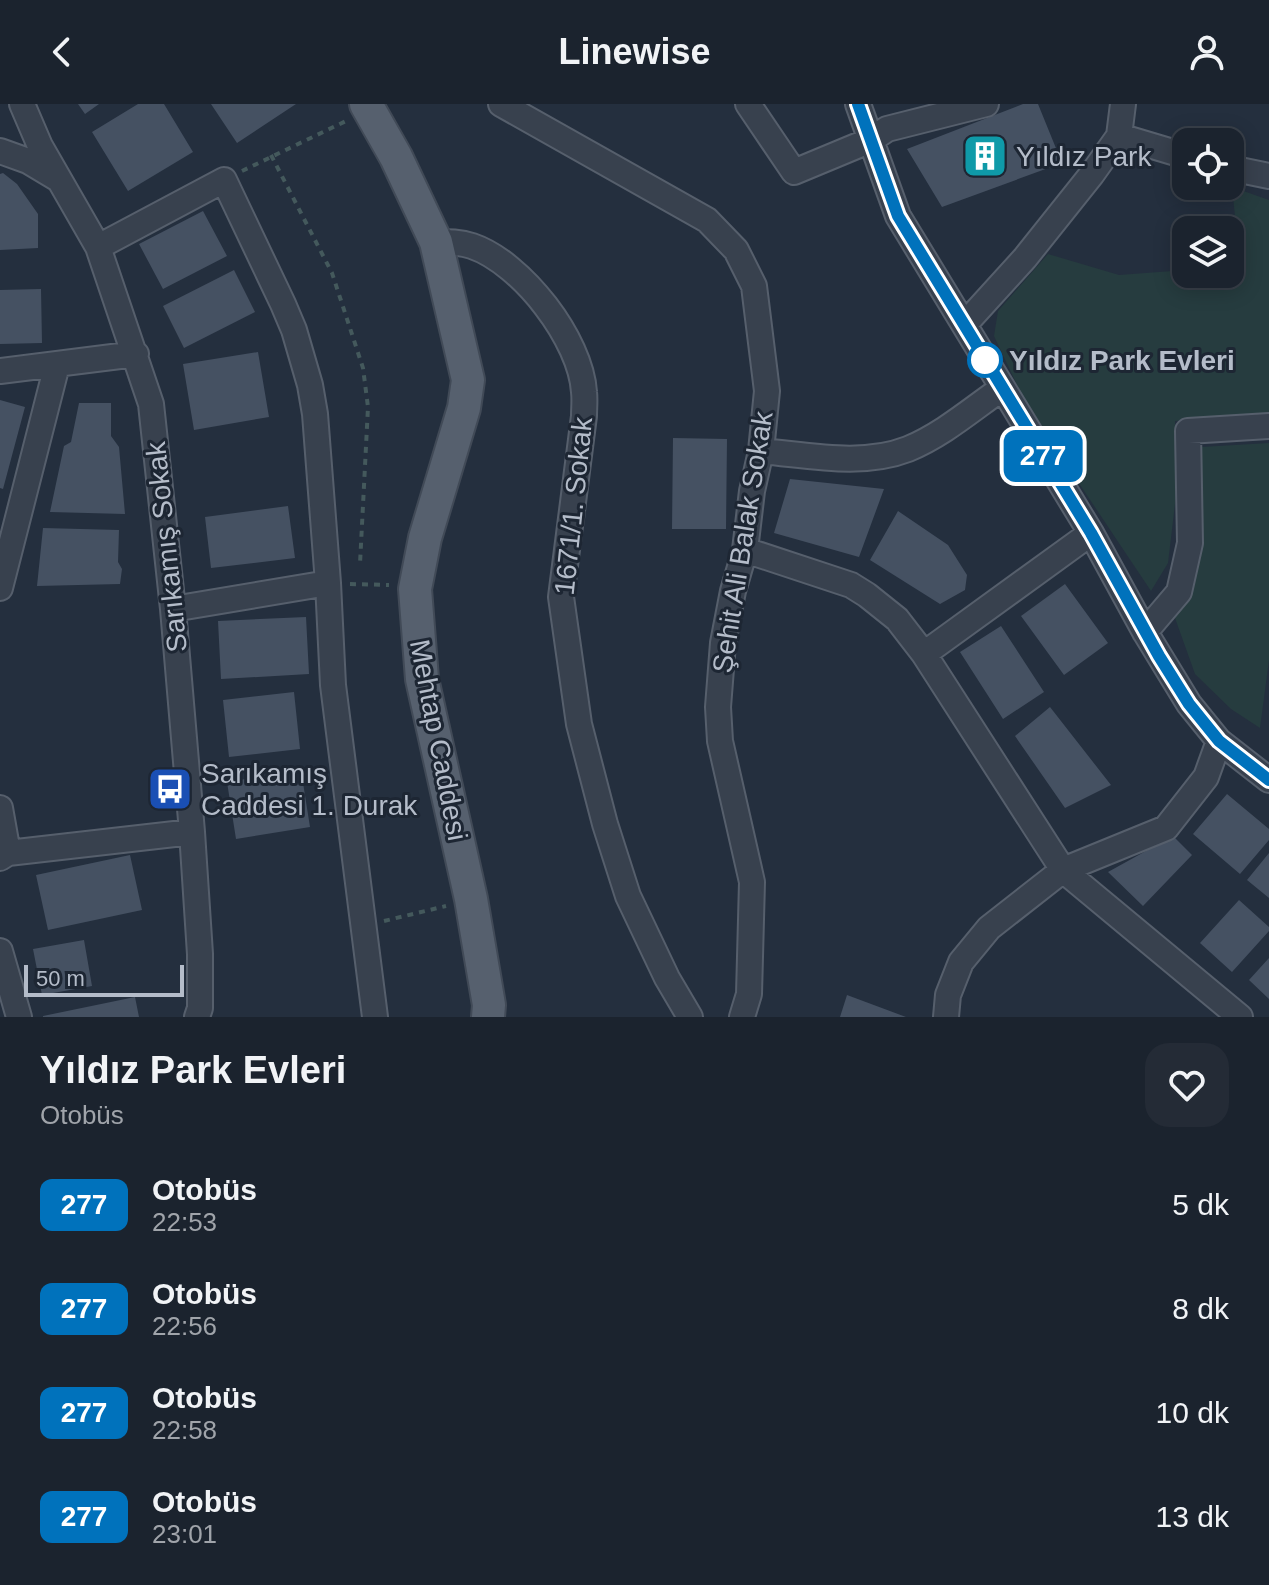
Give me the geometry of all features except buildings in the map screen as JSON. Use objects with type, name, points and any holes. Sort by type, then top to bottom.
[{"type":"main road","name":"Mehtap Caddesi","points":[[368,107],[396,157],[436,242],[468,380],[464,408],[425,538],[415,589],[422,679],[471,899],[489,1005],[488,1017]]},
{"type":"street","name":"Sarıkamış Sokak","points":[[22,104],[40,146],[98,247],[151,404],[192,832],[200,954],[200,1008],[197,1017]]},
{"type":"street","name":"Şehit Ali Balak Sokak","points":[[501,104],[707,220],[736,250],[754,286],[767,391],[745,550],[723,643],[718,707],[720,741],[752,882],[749,994],[742,1017]]},
{"type":"street","points":[[748,104],[794,172],[871,140],[887,129],[986,104]]},
{"type":"street","points":[[858,104],[898,216],[1091,533],[1145,632],[1189,704],[1219,741],[1269,780]]},
{"type":"street","points":[[965,324],[1025,258],[1119,136],[1123,104]]},
{"type":"street","points":[[1119,136],[1172,152]]},
{"type":"street","points":[[0,151],[28,161],[60,180]]},
{"type":"street","points":[[1244,171],[1269,176]]},
{"type":"street","points":[[98,247],[224,180],[283,304],[302,357],[315,414],[333,685],[375,1017]]},
{"type":"street","name":"1671/1. Sokak","points":[[436,242],[471,246],[503,262],[546,307],[561,328],[579,367],[584,390],[584,416],[561,597],[579,724],[628,896],[667,978],[690,1017]]},
{"type":"street","points":[[0,371],[136,354]]},
{"type":"street","points":[[0,588],[57,365]]},
{"type":"street","points":[[761,451],[843,458],[877,457],[907,449],[938,433],[1001,389]]},
{"type":"street","points":[[1145,632],[1179,592],[1190,543],[1188,431],[1269,426]]},
{"type":"street","points":[[924,654],[1091,533]]},
{"type":"street","points":[[745,550],[859,590],[897,619],[924,654],[1063,870],[1240,1017]]},
{"type":"street","points":[[173,609],[328,583]]},
{"type":"street","points":[[946,1017],[948,995],[961,962],[989,928],[1063,870],[1166,828],[1206,777],[1219,741]]},
{"type":"street","points":[[0,808],[4,856],[192,832]]},
{"type":"street","points":[[0,951],[19,1017]]},
{"type":"path","points":[[224,180],[368,107]]},
{"type":"path","points":[[271,155],[332,273],[363,368],[368,407],[360,564]]},
{"type":"path","points":[[328,583],[415,589]]},
{"type":"path","points":[[363,926],[471,899]]},
{"type":"green space","points":[[1244,191],[1269,200],[1269,413],[1175,421],[1178,479],[1168,563],[1151,591],[1026,404],[994,336],[998,311],[1048,254],[1119,275],[1172,271],[1172,288],[1244,288],[1244,216],[1235,216],[1233,200],[1244,200]]},
{"type":"green space","points":[[1269,443],[1269,660],[1260,728],[1231,709],[1195,674],[1175,618],[1198,535],[1201,447]]},
{"type":"bus line","name":"277","points":[[858,104],[898,216],[1091,533],[1159,656],[1189,704],[1219,741],[1269,780]]},
{"type":"place","name":"Yıldız Park","points":[[985,156]]},
{"type":"place","name":"Yıldız Park Evleri","points":[[985,360]]},
{"type":"place","name":"Sarıkamış Caddesi 1. Durak","points":[[170,789]]}]
